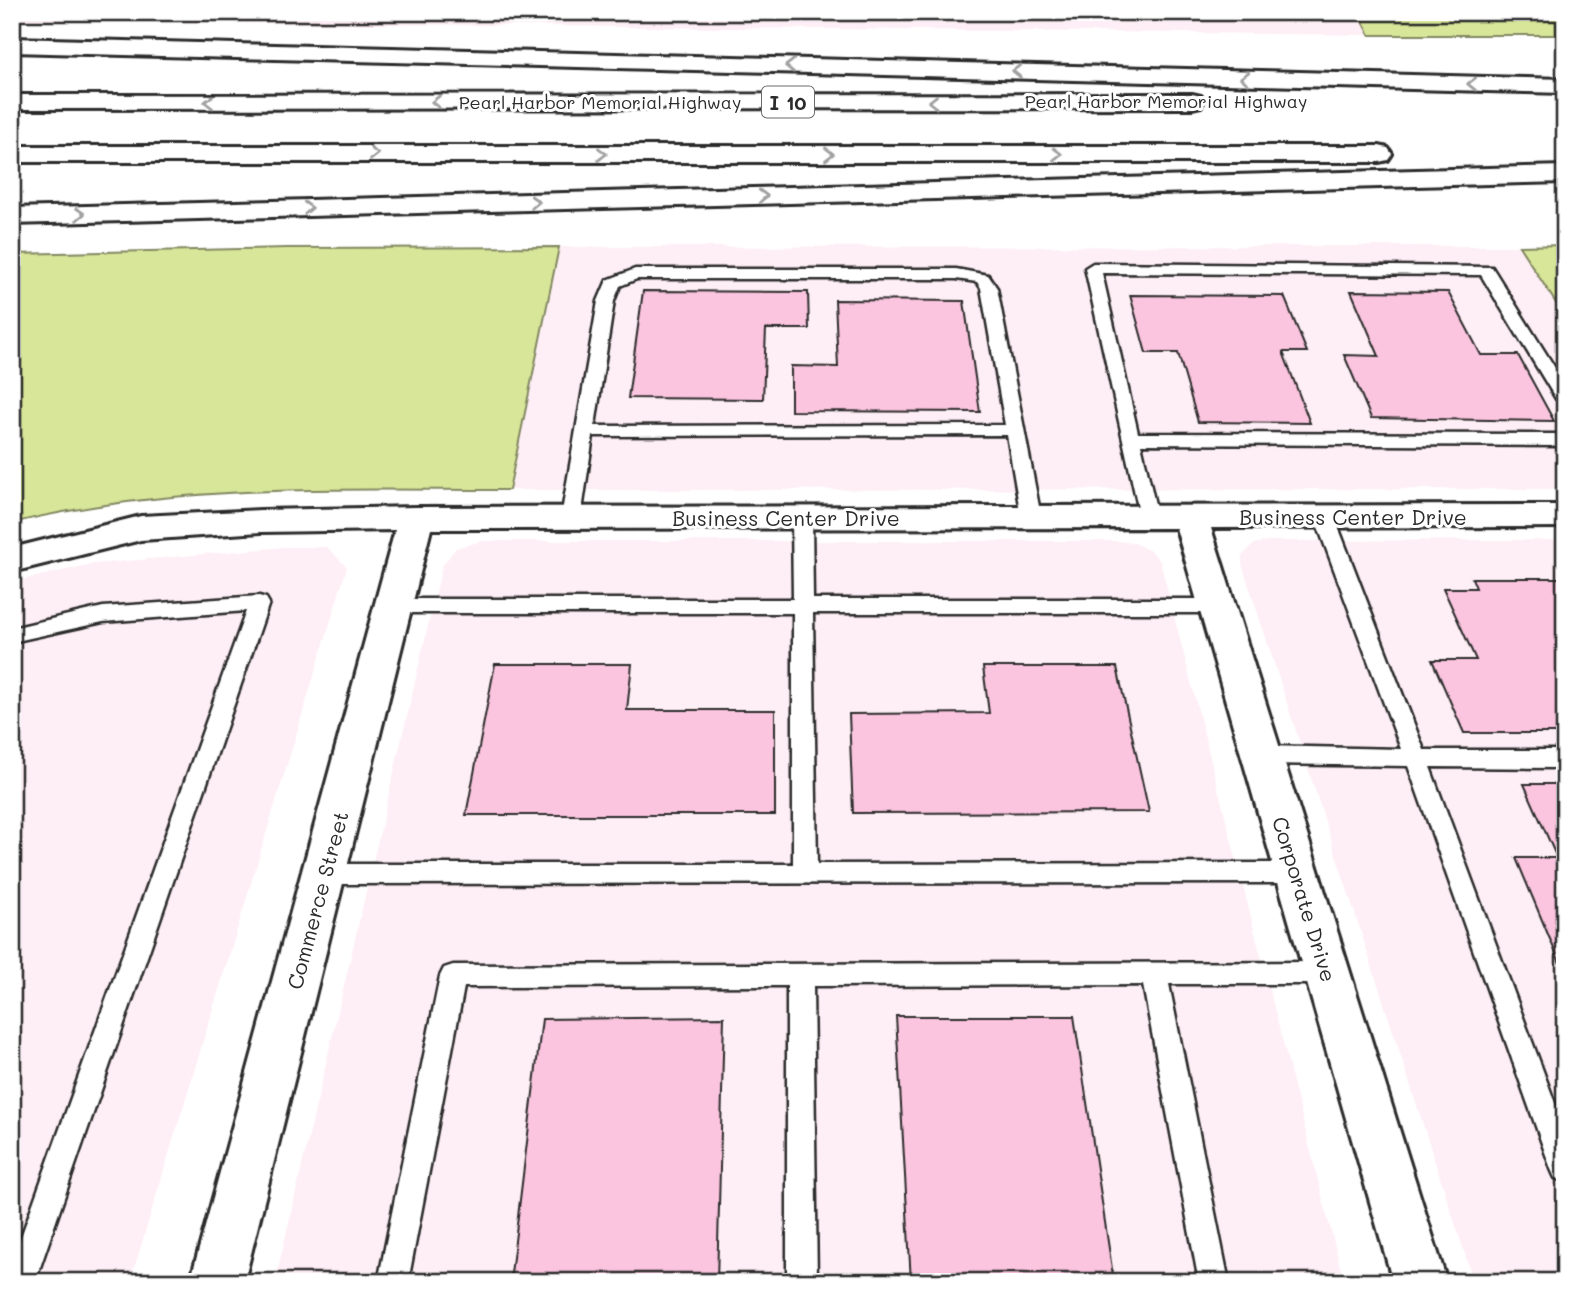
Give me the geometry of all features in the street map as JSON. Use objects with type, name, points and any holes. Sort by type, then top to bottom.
[{"type":"main road","points":[[12,46],[1565,86]]},
{"type":"main road","name":"Pearl Harbor Memorial Highway","points":[[1257,101],[1565,101]]},
{"type":"main road","name":"Pearl Harbor Memorial Highway","points":[[12,102],[1215,102]]},
{"type":"main road","points":[[12,154],[1565,154]]},
{"type":"main road","points":[[12,216],[1565,174]]},
{"type":"main road","name":"Business Center Drive","points":[[12,560],[141,528],[261,521],[571,517],[1565,516]]},
{"type":"main road","name":"Corporate Drive","points":[[1169,517],[1217,606],[1420,1282]]},
{"type":"main road","name":"Commerce Street","points":[[217,1282],[416,518]]},
{"type":"lane","points":[[1169,517],[1130,438],[1093,268],[1486,271],[1565,399]]},
{"type":"lane","points":[[571,517],[606,301],[613,283],[635,274],[956,274],[982,278],[989,288],[1031,517]]},
{"type":"lane","points":[[585,431],[1015,430]]},
{"type":"lane","points":[[1130,438],[1565,440]]},
{"type":"lane","points":[[1324,516],[1416,758],[1565,1169]]},
{"type":"lane","points":[[802,517],[805,873]]},
{"type":"lane","points":[[12,635],[48,623],[130,610],[259,603],[20,1282]]},
{"type":"lane","points":[[394,606],[1217,606]]},
{"type":"lane","points":[[1262,755],[1565,759]]},
{"type":"lane","points":[[324,874],[1298,873]]},
{"type":"lane","points":[[1154,973],[1214,1282]]},
{"type":"lane","points":[[393,1282],[453,976],[1327,973]]},
{"type":"lane","points":[[800,974],[802,1282]]},
{"type":"shaded area","points":[[12,12],[1358,12],[1370,35],[12,20]]},
{"type":"shaded area","points":[[1519,246],[1565,317],[1565,489],[509,490],[559,247]]},
{"type":"shaded area","points":[[1565,540],[1565,1282],[1474,1282],[1242,564],[1242,556],[1254,544],[1269,541]]},
{"type":"shaded area","points":[[482,541],[1117,541],[1134,543],[1152,552],[1160,561],[1344,1282],[275,1282],[442,566],[456,548]]},
{"type":"shaded area","points":[[285,547],[327,547],[347,567],[130,1282],[12,1282],[12,582],[94,564]]},
{"type":"green space","points":[[1358,12],[1565,12],[1565,35],[1370,35]]},
{"type":"green space","points":[[1565,245],[1565,317],[1519,246]]},
{"type":"green space","points":[[559,247],[509,490],[259,491],[197,495],[73,510],[12,523],[12,254],[286,248]]},
{"type":"building","points":[[643,291],[808,292],[809,329],[766,329],[763,399],[628,398]]},
{"type":"building","points":[[1351,291],[1448,292],[1481,355],[1518,355],[1554,421],[1371,418],[1344,355],[1379,356]]},
{"type":"building","points":[[1130,295],[1284,296],[1307,352],[1283,352],[1310,423],[1198,422],[1178,353],[1146,353]]},
{"type":"building","points":[[835,300],[964,301],[980,412],[791,411],[791,366],[838,367]]},
{"type":"building","points":[[1472,578],[1565,578],[1565,733],[1464,733],[1432,660],[1476,660],[1443,588],[1476,588]]},
{"type":"building","points":[[495,664],[632,664],[627,710],[775,710],[775,815],[466,815]]},
{"type":"building","points":[[983,667],[1117,667],[1149,812],[853,813],[849,714],[989,713]]},
{"type":"building","points":[[1524,784],[1565,784],[1565,975],[1516,858],[1557,858]]},
{"type":"building","points":[[896,1016],[1074,1016],[1114,1282],[911,1282]]},
{"type":"building","points":[[724,1017],[717,1282],[510,1282],[542,1019]]}]
